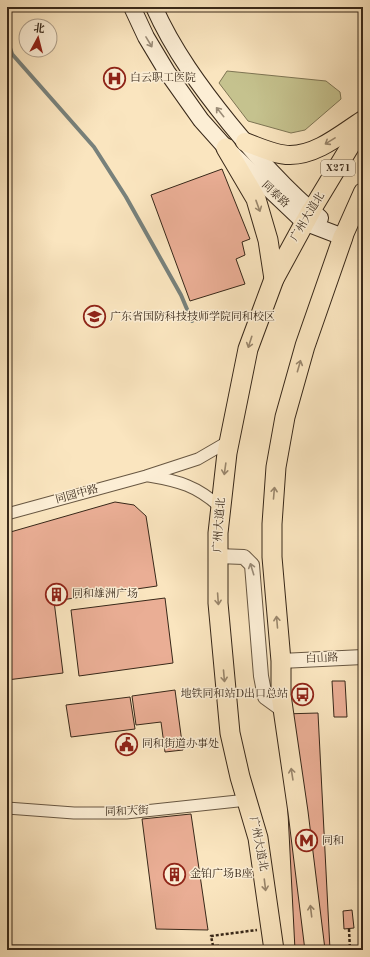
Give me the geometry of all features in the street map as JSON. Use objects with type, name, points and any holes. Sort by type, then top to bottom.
[{"type":"highway","points":[[226,148],[256,199],[268,240],[274,279]]},
{"type":"highway","name":"广州大道北","points":[[274,950],[261,854],[235,758],[227,712],[218,603],[217,556],[220,507],[229,441],[248,349],[274,279],[307,216]]},
{"type":"highway","points":[[316,950],[283,710],[272,557],[272,524],[276,467],[285,417],[295,382],[343,237]]},
{"type":"main road","name":"同泰路","points":[[132,7],[146,37],[167,72],[202,120],[226,148],[307,216],[343,237]]},
{"type":"main road","name":"同泰路","points":[[154,7],[169,38],[198,83],[307,216]]},
{"type":"main road","points":[[245,142],[271,152],[289,155],[305,154],[318,148],[363,120]]},
{"type":"main road","name":"广州大道北","points":[[307,216],[363,125]]},
{"type":"main road","points":[[343,237],[363,192]]},
{"type":"street","name":"同园中路","points":[[7,514],[146,476],[198,459],[229,441]]},
{"type":"street","points":[[146,476],[175,481],[189,486],[207,495],[220,507]]},
{"type":"street","points":[[217,556],[244,556],[252,565],[261,676],[265,697],[283,710]]},
{"type":"street","name":"白山路","points":[[280,661],[363,657]]},
{"type":"street","name":"同和大街","points":[[7,808],[74,813],[126,813],[247,800]]},
{"type":"path","points":[[212,946],[211,936],[271,929]]},
{"type":"path","points":[[349,929],[350,950]]},
{"type":"shaded area","points":[[227,71],[326,81],[340,92],[341,99],[305,130],[291,133],[248,121],[219,83]]},
{"type":"building","points":[[222,169],[250,239],[242,242],[245,255],[236,259],[245,284],[190,301],[151,195]]},
{"type":"building","name":"同和雄洲广场","points":[[115,502],[134,505],[146,516],[157,586],[54,601],[63,673],[7,680],[7,533]]},
{"type":"building","points":[[165,598],[173,663],[79,676],[71,610]]},
{"type":"building","points":[[332,681],[345,681],[347,717],[334,717]]},
{"type":"building","points":[[175,690],[183,750],[165,752],[161,722],[136,725],[132,696]]},
{"type":"building","points":[[130,697],[135,729],[71,737],[66,705]]},
{"type":"building","name":"同和","points":[[318,713],[330,950],[295,950],[283,714]]},
{"type":"building","name":"金铂广场B座","points":[[191,814],[208,930],[156,929],[142,819]]},
{"type":"building","points":[[352,910],[354,928],[344,929],[343,911]]},
{"type":"building","points":[[7,945],[204,947],[204,950],[7,950]]},
{"type":"building","points":[[219,945],[219,950],[206,950],[206,946]]},
{"type":"waterway","points":[[7,39],[12,54],[94,147],[126,197],[181,295],[192,321]]},
{"type":"place","name":"白云职工医院","points":[[114,78]]},
{"type":"place","name":"广东省国防科技技师学院同和校区","points":[[95,317]]},
{"type":"place","name":"同和雄洲广场","points":[[56,594]]},
{"type":"place","name":"地铁同和站D出口总站","points":[[303,694]]},
{"type":"place","name":"同和街道办事处","points":[[126,744]]},
{"type":"place","name":"同和","points":[[307,841]]},
{"type":"place","name":"金铂广场B座","points":[[175,874]]}]
